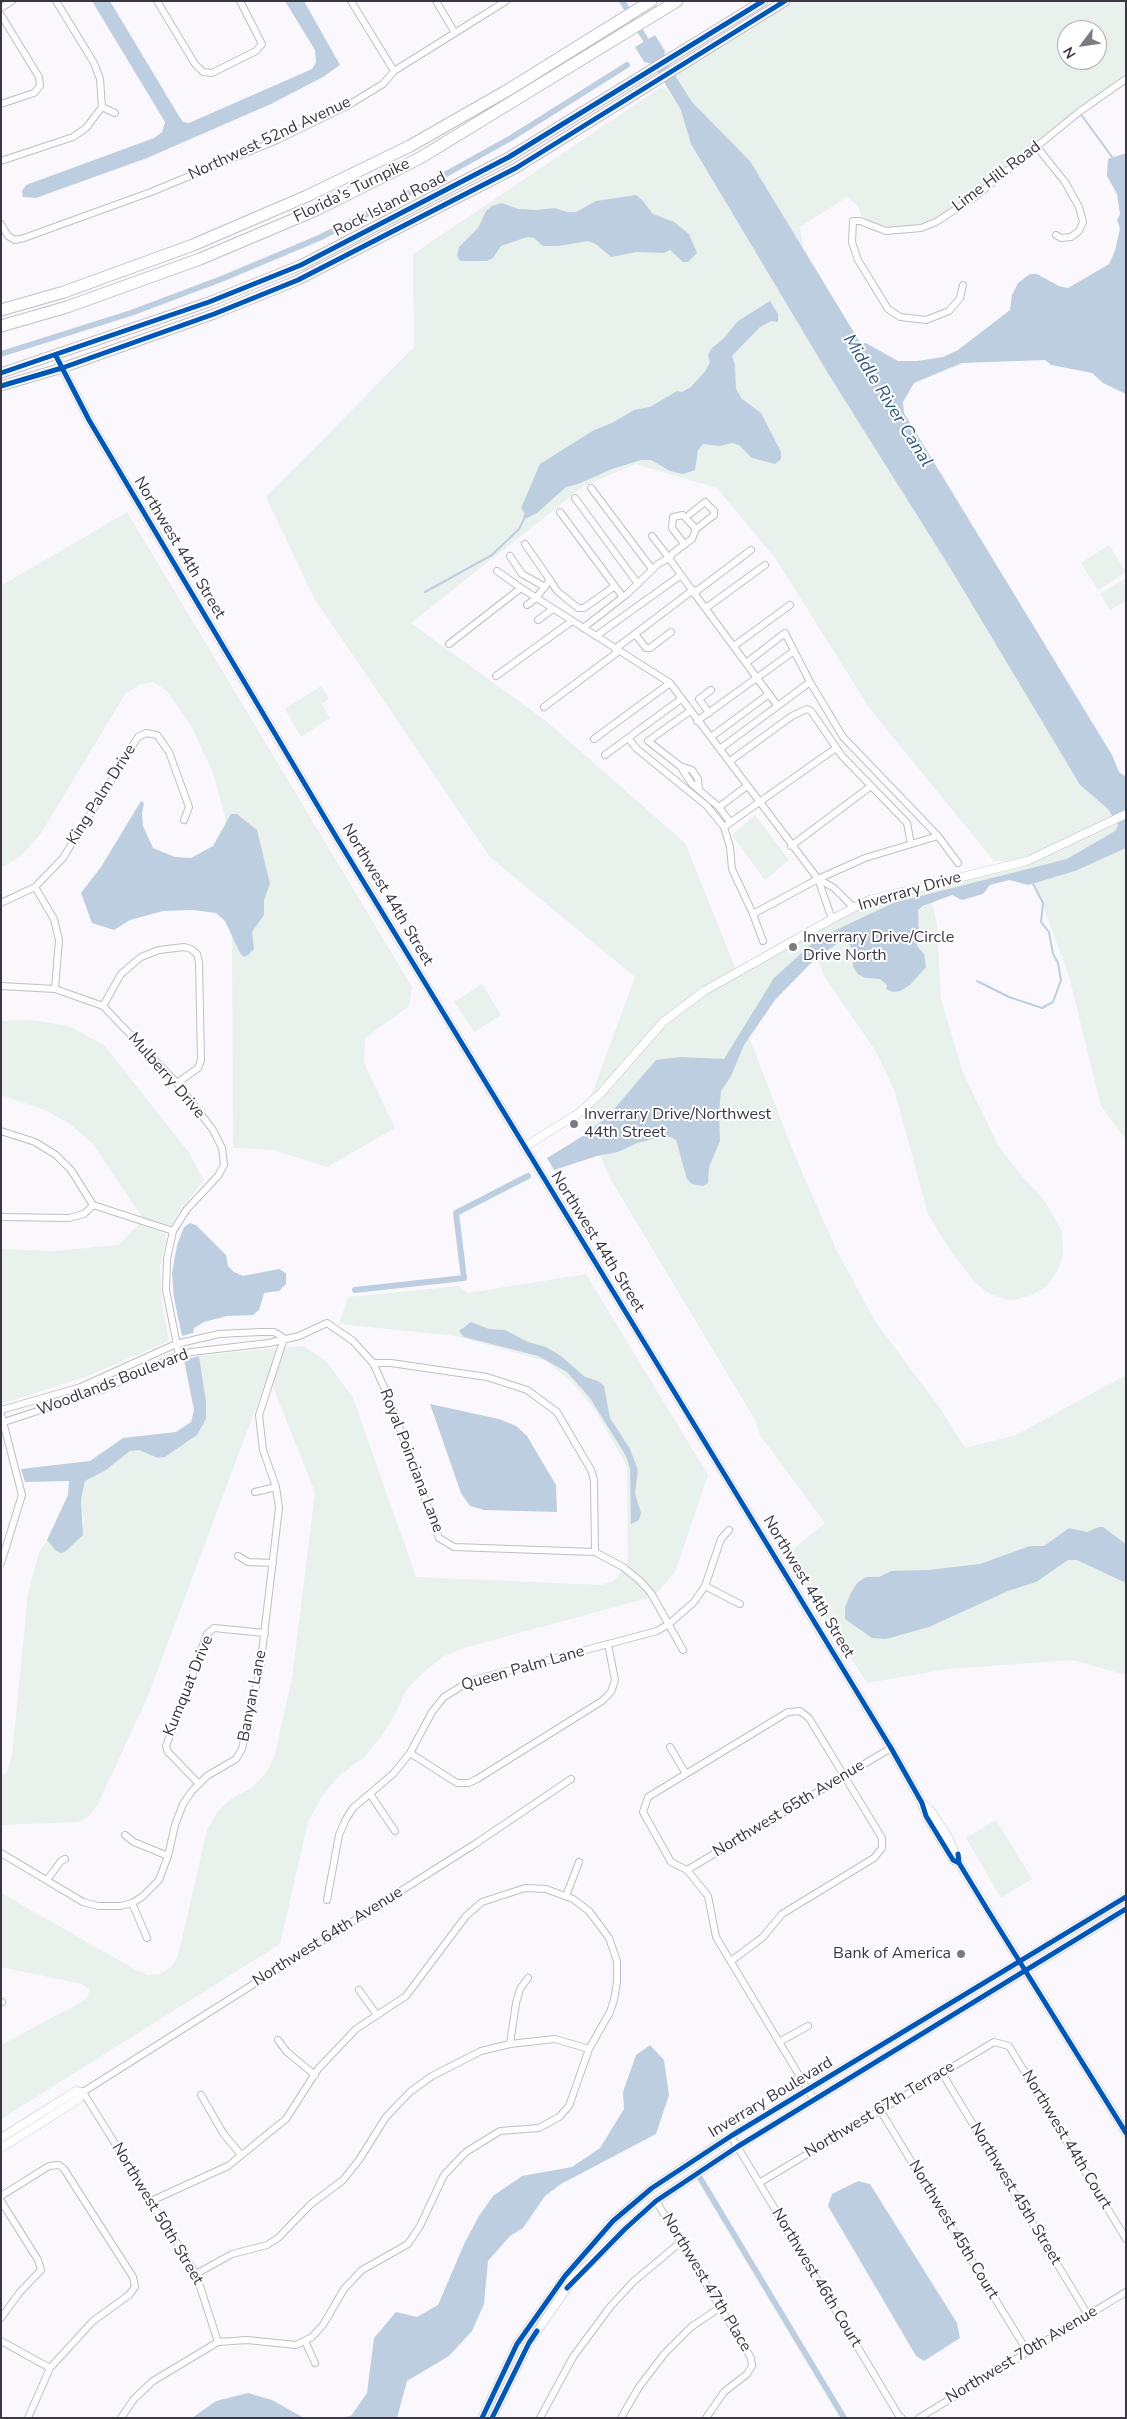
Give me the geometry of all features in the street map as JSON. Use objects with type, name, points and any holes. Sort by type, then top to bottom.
[{"type":"highway","name":"Florida's Turnpike","points":[[1,326],[67,306],[200,260],[316,210],[420,158],[677,1]]},
{"type":"highway","name":"Florida's Turnpike","points":[[1,310],[64,292],[193,245],[308,196],[418,141],[508,90],[646,4]]},
{"type":"main road","name":"Rock Island Road","points":[[1,373],[56,356],[209,302],[302,265],[509,157],[763,1]]},
{"type":"main road","name":"Rock Island Road","points":[[1,386],[62,368],[214,314],[298,280],[516,168],[785,1]]},
{"type":"street","points":[[1,8],[12,1]]},
{"type":"street","points":[[1,161],[73,137],[86,128],[102,107],[100,79],[94,63],[56,1]]},
{"type":"street","points":[[157,1],[195,64],[203,72],[212,73],[256,50],[262,44],[240,1]]},
{"type":"street","points":[[350,1],[394,71]]},
{"type":"street","points":[[436,1],[456,33]]},
{"type":"street","name":"Northwest 52nd Avenue","points":[[1,224],[8,236],[14,240],[151,192],[277,140],[347,106],[383,84],[394,71],[506,1]]},
{"type":"street","points":[[1,15],[39,77],[40,86],[34,93],[1,104]]},
{"type":"street","name":"Lime Hill Road","points":[[963,285],[960,298],[949,311],[926,320],[900,317],[888,309],[858,260],[852,242],[853,222],[860,220],[886,231],[921,228],[936,222],[976,196],[1079,112],[1126,79]]},
{"type":"street","points":[[102,107],[115,113]]},
{"type":"street","points":[[1037,147],[1066,182],[1079,207],[1083,222],[1079,231],[1071,237],[1061,238],[1056,234]]},
{"type":"street","name":"Northwest 44th Street","points":[[56,356],[113,461],[524,1148],[891,1748],[922,1804],[931,1811],[949,1838],[958,1855],[959,1863],[1126,2133]]},
{"type":"street","points":[[590,488],[652,569]]},
{"type":"street","points":[[575,498],[638,584]]},
{"type":"street","points":[[583,628],[623,597],[652,569],[692,539],[696,529],[714,515],[714,511],[705,502],[690,514]]},
{"type":"street","points":[[560,512],[623,597]]},
{"type":"street","points":[[684,544],[672,528],[673,517],[684,515],[696,529]]},
{"type":"street","points":[[652,536],[777,705]]},
{"type":"street","points":[[525,544],[557,592],[578,608],[584,608],[615,586]]},
{"type":"street","points":[[544,707],[635,634],[752,550]]},
{"type":"street","points":[[510,556],[522,574],[544,587]]},
{"type":"street","points":[[706,608],[765,564]]},
{"type":"street","points":[[497,571],[670,683],[697,721],[730,761],[791,846],[818,879],[834,888],[854,908]]},
{"type":"street","points":[[596,636],[681,574]]},
{"type":"street","points":[[527,605],[536,598],[550,580]]},
{"type":"street","points":[[449,644],[521,588]]},
{"type":"street","points":[[734,646],[790,605]]},
{"type":"street","points":[[538,620],[553,609]]},
{"type":"street","points":[[496,676],[572,621]]},
{"type":"street","points":[[635,634],[646,648],[650,648],[671,632]]},
{"type":"street","points":[[720,748],[810,682],[785,633],[746,663]]},
{"type":"street","points":[[697,721],[794,651]]},
{"type":"street","name":"Inverrary Drive","points":[[810,682],[843,737],[938,836],[958,863]]},
{"type":"street","points":[[594,739],[670,683]]},
{"type":"street","points":[[709,713],[698,699],[712,690]]},
{"type":"street","points":[[711,737],[769,694]]},
{"type":"street","points":[[605,755],[681,699]]},
{"type":"street","points":[[730,761],[792,716],[807,709],[812,711],[836,748],[907,823],[911,844]]},
{"type":"street","points":[[637,749],[690,711]]},
{"type":"street","name":"King Palm Drive","points":[[1,903],[35,888],[63,858],[138,737],[146,733],[158,735],[169,752],[189,807],[184,820]]},
{"type":"street","points":[[628,738],[637,749],[706,806],[724,827],[732,869],[763,941]]},
{"type":"street","points":[[648,741],[680,766],[692,770],[696,775],[698,790],[719,807],[730,822]]},
{"type":"street","points":[[724,827],[836,748]]},
{"type":"street","points":[[719,807],[747,786]]},
{"type":"street","points":[[791,846],[871,786]]},
{"type":"street","name":"Inverrary Drive","points":[[524,1148],[579,1113],[601,1093],[663,1022],[697,996],[832,919],[869,900],[1027,861],[1126,814]]},
{"type":"street","points":[[753,914],[818,879],[865,858],[938,836]]},
{"type":"street","points":[[818,879],[822,896],[832,919]]},
{"type":"street","points":[[35,888],[54,919],[59,940],[55,989]]},
{"type":"street","points":[[822,896],[834,888]]},
{"type":"street","points":[[103,1006],[121,974],[141,956],[159,950],[184,947],[191,949],[196,954],[199,962],[201,1060],[198,1068],[177,1083]]},
{"type":"street","name":"Mulberry Drive","points":[[1,986],[55,989],[103,1006],[177,1083],[213,1130],[222,1148],[224,1165],[218,1176],[187,1209],[173,1232],[167,1259],[166,1290],[176,1344],[180,1355]]},
{"type":"street","points":[[1,1131],[35,1142],[56,1155],[71,1170],[93,1206],[173,1232]]},
{"type":"street","points":[[1,1217],[69,1218],[84,1214],[93,1206]]},
{"type":"street","name":"Woodlands Boulevard","points":[[2,1423],[101,1390],[180,1355],[268,1343],[299,1336],[327,1322]]},
{"type":"street","name":"Royal Poinciana Lane","points":[[327,1322],[353,1341],[373,1363],[389,1398],[439,1538],[454,1547],[582,1550],[595,1552],[623,1567],[651,1593],[683,1650]]},
{"type":"street","name":"Woodlands Boulevard","points":[[1,1410],[80,1387],[176,1344],[219,1334],[274,1332],[284,1338]]},
{"type":"street","name":"Banyan Lane","points":[[132,1903],[142,1897],[159,1880],[183,1804],[199,1784],[236,1759],[242,1749],[260,1669],[279,1508],[276,1487],[263,1450],[259,1415],[284,1338]]},
{"type":"street","points":[[373,1363],[391,1363],[487,1377],[527,1390],[558,1412],[591,1470],[594,1480],[595,1552]]},
{"type":"street","points":[[1,1414],[22,1495],[1,1563]]},
{"type":"street","points":[[255,1492],[276,1487]]},
{"type":"street","name":"Queen Palm Lane","points":[[327,1900],[339,1835],[353,1808],[392,1774],[410,1753],[432,1712],[444,1697],[459,1686],[475,1680],[658,1630],[669,1624],[694,1602],[705,1586],[721,1539],[729,1530]]},
{"type":"street","points":[[238,1556],[248,1562],[273,1563]]},
{"type":"street","points":[[705,1586],[740,1604]]},
{"type":"street","name":"Kumquat Drive","points":[[199,1784],[168,1752],[166,1746],[207,1634],[214,1628],[265,1633]]},
{"type":"street","points":[[410,1753],[457,1782],[468,1783],[477,1779],[602,1701],[611,1692],[615,1680],[608,1644]]},
{"type":"street","points":[[730,1961],[763,1937],[782,1914],[874,1858],[882,1848],[882,1838],[809,1718],[800,1712],[788,1712],[648,1797],[643,1812],[671,1862],[687,1870],[708,1896],[716,1937],[730,1961],[808,2091],[814,2100]]},
{"type":"street","points":[[670,1747],[686,1774]]},
{"type":"street","name":"Northwest 65th Avenue","points":[[687,1870],[891,1748]]},
{"type":"street","name":"Northwest 64th Avenue","points":[[1,2148],[79,2099],[83,2092],[475,1844],[571,1779]]},
{"type":"street","points":[[370,1794],[395,1831]]},
{"type":"street","points":[[125,1835],[134,1842],[168,1856]]},
{"type":"street","points":[[1,1854],[83,1902],[98,1906],[121,1906],[132,1903],[147,1938]]},
{"type":"street","points":[[47,1880],[60,1861],[65,1859]]},
{"type":"street","points":[[566,1896],[579,1862]]},
{"type":"street","points":[[121,2418],[134,2399],[153,2381],[218,2342],[247,2340],[296,2345],[312,2337],[323,2325],[344,2289],[362,2270],[408,2244],[420,2226],[444,2175],[466,2152],[500,2131],[539,2128],[560,2117],[569,2106],[590,2049],[610,2012],[617,1982],[617,1960],[609,1938],[602,1926],[589,1911],[573,1899],[546,1888],[525,1888],[482,1902],[466,1916],[406,1996],[356,2029],[314,2075],[286,2119],[218,2171],[151,2201]]},
{"type":"street","name":"Inverrary Boulevard","points":[[482,2418],[518,2344],[565,2276],[607,2228],[652,2188],[731,2136],[1126,1897]]},
{"type":"street","name":"Inverrary Boulevard","points":[[492,2418],[529,2343],[573,2279],[656,2201],[737,2147],[1126,1909]]},
{"type":"street","points":[[510,2044],[518,1996],[528,1978]]},
{"type":"street","points":[[359,1990],[377,2015]]},
{"type":"street","points":[[779,2042],[808,2026]]},
{"type":"street","points":[[898,2035],[904,2044]]},
{"type":"street","points":[[196,2274],[232,2254],[267,2246],[278,2238],[311,2204],[343,2180],[360,2160],[386,2117],[410,2092],[432,2076],[481,2051],[510,2044],[554,2039],[590,2049]]},
{"type":"street","points":[[278,2040],[287,2052],[314,2075]]},
{"type":"street","name":"Northwest 67th Terrace","points":[[759,2183],[994,2042],[1004,2043]]},
{"type":"street","name":"Northwest 44th Court","points":[[1004,2043],[1009,2046],[1126,2239]]},
{"type":"street","name":"Northwest 45th Street","points":[[942,2073],[1088,2315]]},
{"type":"street","name":"Northwest 64th Avenue","points":[[1,2138],[76,2091],[83,2092]]},
{"type":"street","name":"Northwest 50th Street","points":[[83,2092],[196,2274],[218,2342]]},
{"type":"street","points":[[201,2095],[223,2133],[241,2155]]},
{"type":"street","name":"Northwest 45th Court","points":[[880,2110],[1027,2351]]},
{"type":"street","name":"Northwest 46th Court","points":[[731,2136],[899,2416],[902,2418]]},
{"type":"street","points":[[1,2196],[49,2166],[59,2166],[64,2169],[133,2278],[135,2287],[129,2295],[92,2321],[50,2368],[28,2418]]},
{"type":"street","name":"Northwest 47th Place","points":[[656,2201],[682,2241],[751,2358],[752,2366],[747,2374],[724,2392],[706,2418]]},
{"type":"street","points":[[1,2202],[38,2260],[40,2270],[20,2292],[1,2318]]},
{"type":"street","points":[[540,2418],[573,2357],[610,2307],[633,2282],[682,2241]]},
{"type":"street","name":"Northwest 70th Avenue","points":[[919,2418],[1126,2292]]},
{"type":"street","points":[[621,2418],[639,2387],[665,2353],[691,2327],[721,2307]]},
{"type":"street","points":[[1,2341],[50,2368]]},
{"type":"street","points":[[304,2341],[315,2363]]},
{"type":"shaded area","points":[[790,1],[1126,1],[1126,79],[976,196],[921,228],[886,231],[862,216],[857,205],[847,197],[800,227],[803,248],[750,161],[692,102],[674,74]]},
{"type":"shaded area","points":[[663,86],[682,110],[691,144],[829,375],[952,571],[1080,785],[1108,809],[1115,820],[1126,848],[1126,1140],[1101,1106],[1069,976],[1031,874],[972,886],[857,921],[778,983],[747,1032],[797,1161],[837,1251],[875,1321],[942,1411],[965,1448],[1016,1435],[1126,1375],[1126,1675],[1073,1660],[948,1669],[867,1683],[785,1556],[825,1523],[760,1435],[755,1420],[611,1180],[583,1118],[635,977],[490,857],[314,598],[266,497],[414,347],[413,254]],"holes":[[[635,464],[717,488],[776,559],[870,709],[994,861],[1020,862],[869,900],[737,972],[685,843],[546,721],[411,623],[584,486]]]},
{"type":"shaded area","points":[[127,512],[412,987],[409,1006],[365,1038],[364,1063],[395,1128],[327,1167],[274,1150],[233,1148],[232,945],[225,816],[213,773],[192,727],[167,691],[153,682],[141,684],[125,694],[40,835],[21,856],[1,868],[1,586]]},
{"type":"shaded area","points":[[1109,545],[1126,572],[1098,590],[1081,563]]},
{"type":"shaded area","points":[[1126,578],[1126,601],[1110,610],[1100,594]]},
{"type":"shaded area","points":[[321,686],[329,699],[322,704],[330,718],[301,737],[285,709]]},
{"type":"shaded area","points":[[755,815],[789,860],[765,880],[732,835]]},
{"type":"shaded area","points":[[932,902],[937,925],[941,999],[963,1073],[998,1145],[1020,1174],[1044,1200],[1062,1231],[1063,1254],[1058,1270],[1047,1286],[1032,1295],[1014,1300],[1007,1300],[990,1294],[976,1284],[950,1250],[928,1214],[894,1089],[875,1050],[824,976],[817,958],[838,943],[850,945],[853,951],[853,967],[865,978],[880,979],[887,985],[886,989],[924,954],[917,946],[919,936],[918,910]]},
{"type":"shaded area","points":[[482,984],[501,1015],[474,1032],[454,1002]]},
{"type":"shaded area","points":[[34,1020],[71,1027],[105,1046],[190,1154],[204,1181],[181,1208],[170,1227],[165,1227],[142,1217],[93,1144],[70,1124],[45,1110],[1,1095],[1,1021]]},
{"type":"shaded area","points":[[139,1224],[165,1234],[166,1241],[160,1266],[162,1305],[169,1341],[88,1376],[1,1404],[1,1249],[54,1251],[119,1245]]},
{"type":"shaded area","points":[[586,1274],[708,1475],[675,1572],[659,1591],[648,1598],[460,1649],[443,1657],[425,1671],[407,1689],[393,1718],[380,1738],[364,1757],[339,1776],[322,1796],[308,1822],[280,1944],[1,2119],[1,2045],[83,2001],[88,1997],[89,1989],[82,1984],[1,1967],[1,1893],[134,1969],[148,1975],[160,1974],[171,1967],[178,1956],[207,1830],[217,1812],[231,1799],[253,1787],[266,1773],[274,1758],[292,1678],[315,1492],[272,1385],[284,1347],[304,1346],[327,1362],[353,1398],[416,1577],[601,1585],[614,1581],[628,1561],[627,1466],[595,1410],[571,1381],[546,1361],[456,1336],[339,1324],[348,1297],[459,1286],[468,1293]]},
{"type":"shaded area","points":[[275,1348],[276,1354],[148,1696],[97,1806],[89,1816],[78,1822],[1,1825],[1,1776],[7,1772],[12,1756],[28,1594],[39,1552],[47,1540],[56,1551],[65,1552],[84,1523],[81,1499],[85,1481],[106,1470],[130,1451],[139,1450],[158,1458],[165,1457],[197,1435],[206,1419],[206,1401],[199,1356]]},
{"type":"shaded area","points":[[996,1820],[1032,1879],[1001,1898],[966,1838]]},
{"type":"water","points":[[92,1],[110,1],[183,122],[189,123],[312,69],[316,62],[315,50],[285,1],[304,1],[340,65],[323,77],[271,104],[147,158],[36,198],[23,197],[22,191],[26,185],[154,138],[162,132],[165,122]]},
{"type":"water","points":[[655,35],[665,51],[664,58],[692,102],[750,161],[861,344],[866,343],[898,361],[917,361],[943,357],[958,350],[1010,310],[1012,295],[1018,283],[1030,274],[1037,274],[1059,286],[1068,288],[1109,264],[1115,251],[1120,228],[1117,220],[1120,214],[1117,194],[1107,176],[1108,159],[1126,153],[1126,394],[1103,383],[1092,373],[1051,365],[1045,360],[962,363],[914,383],[903,402],[904,413],[1112,755],[1119,772],[1126,777],[1126,848],[1075,871],[1028,885],[1009,880],[990,885],[983,894],[962,900],[952,895],[923,906],[918,910],[919,936],[917,946],[924,954],[926,967],[910,985],[900,991],[893,992],[886,989],[887,985],[880,979],[865,978],[858,974],[853,967],[853,951],[850,945],[838,943],[814,960],[775,1000],[744,1045],[731,1076],[721,1091],[719,1111],[720,1141],[709,1167],[708,1183],[703,1186],[692,1184],[687,1179],[676,1140],[671,1137],[637,1143],[618,1152],[597,1156],[554,1170],[547,1158],[586,1134],[609,1115],[656,1060],[681,1057],[724,1059],[774,978],[817,939],[893,903],[1067,859],[1115,831],[1118,825],[1108,809],[1080,785],[952,571],[829,375],[691,144],[681,110],[653,64],[644,62],[635,47]]},
{"type":"water","points":[[636,195],[653,214],[674,222],[689,234],[697,253],[688,262],[683,262],[670,250],[664,253],[637,252],[611,257],[596,244],[588,241],[558,246],[543,246],[534,238],[527,237],[501,246],[493,258],[487,261],[460,261],[457,256],[459,247],[478,228],[486,211],[492,206],[502,203],[518,209],[537,210],[555,208],[567,212],[576,212],[596,201]]},
{"type":"water","points":[[770,301],[778,314],[778,322],[771,321],[760,327],[732,356],[735,365],[736,389],[742,399],[761,413],[781,452],[781,459],[775,464],[752,458],[739,445],[732,443],[720,446],[703,444],[698,450],[695,470],[683,474],[670,471],[651,460],[641,460],[566,487],[537,513],[525,519],[523,517],[525,514],[521,508],[540,464],[594,430],[612,423],[634,410],[650,407],[677,391],[682,392],[691,387],[706,370],[710,362],[708,355],[712,348],[723,339],[738,321]]},
{"type":"water","points":[[141,801],[144,803],[142,813],[143,826],[153,848],[175,857],[191,858],[213,846],[231,814],[237,814],[257,830],[270,884],[264,900],[264,915],[252,932],[254,949],[248,955],[244,957],[240,953],[225,921],[216,913],[193,910],[163,911],[130,920],[114,930],[92,923],[81,893],[101,867]]},
{"type":"water","points":[[190,1223],[196,1225],[226,1255],[228,1266],[234,1272],[243,1276],[279,1269],[286,1273],[286,1284],[279,1291],[264,1293],[259,1310],[253,1315],[227,1316],[204,1322],[194,1328],[193,1333],[182,1336],[174,1298],[172,1273],[177,1245],[184,1227]]},
{"type":"water","points":[[471,1322],[489,1329],[505,1330],[528,1342],[546,1347],[561,1356],[585,1377],[598,1381],[604,1386],[610,1418],[630,1449],[638,1470],[635,1493],[641,1513],[639,1520],[631,1524],[630,1469],[626,1456],[590,1398],[567,1372],[538,1356],[464,1337],[459,1331]]},
{"type":"water","points":[[199,1356],[206,1401],[206,1419],[197,1435],[165,1457],[158,1458],[139,1450],[130,1451],[106,1470],[85,1481],[81,1499],[83,1535],[65,1552],[56,1551],[47,1540],[68,1495],[69,1481],[25,1482],[21,1469],[90,1461],[123,1438],[176,1432],[191,1422],[194,1410],[184,1360]]},
{"type":"water","points":[[430,1404],[499,1419],[516,1426],[527,1436],[556,1485],[557,1512],[484,1510],[470,1506],[461,1493]]},
{"type":"water","points":[[1103,1527],[1126,1544],[1126,1583],[1077,1560],[1068,1560],[1036,1582],[1008,1591],[929,1627],[886,1639],[872,1638],[845,1619],[845,1607],[851,1593],[857,1583],[866,1577],[879,1577],[891,1571],[928,1570],[980,1564],[1030,1546],[1044,1546],[1069,1528],[1087,1532]]},
{"type":"water","points":[[650,2045],[664,2060],[669,2095],[656,2134],[561,2184],[545,2196],[523,2228],[510,2236],[488,2261],[484,2304],[472,2331],[449,2356],[407,2381],[397,2418],[338,2418],[351,2416],[367,2393],[374,2338],[396,2312],[417,2317],[438,2305],[465,2242],[479,2216],[493,2196],[522,2176],[572,2167],[600,2148],[624,2109],[623,2092],[636,2055]]},
{"type":"water","points":[[858,2181],[870,2184],[957,2323],[960,2338],[924,2361],[916,2356],[828,2206],[832,2194]]},
{"type":"water","points":[[248,2393],[272,2400],[304,2418],[192,2418],[216,2401]]},
{"type":"waterway","name":"Middle River Canal","points":[[622,1],[650,47]]},
{"type":"waterway","points":[[1,354],[131,313],[224,278],[319,238],[437,179],[511,138],[627,65]]},
{"type":"waterway","points":[[1080,113],[1112,157]]},
{"type":"waterway","points":[[425,592],[492,555],[519,529],[524,519]]},
{"type":"waterway","points":[[977,981],[1009,997],[1042,1008],[1053,1002],[1061,980],[1049,932],[1041,922],[1043,903],[1032,882]]},
{"type":"waterway","points":[[355,1290],[464,1278],[456,1213],[528,1176]]},
{"type":"waterway","points":[[700,2178],[844,2418]]},
{"type":"cycle path","points":[[1,373],[209,302],[301,265],[509,157],[763,1]]},
{"type":"cycle path","points":[[1,386],[62,368],[214,314],[298,280],[516,168],[785,1]]},
{"type":"cycle path","points":[[56,356],[89,420],[338,840],[891,1748],[922,1803],[926,1816],[953,1860],[959,1863]]},
{"type":"cycle path","points":[[958,1854],[959,1863],[1126,2133]]},
{"type":"cycle path","points":[[482,2418],[517,2344],[565,2276],[613,2221],[652,2188],[731,2136],[1126,1897]]},
{"type":"cycle path","points":[[567,2288],[625,2229],[656,2201],[737,2147],[1126,1909]]},
{"type":"cycle path","points":[[492,2418],[529,2343],[537,2331]]},
{"type":"place","name":"Inverrary Drive/Circle Drive North","points":[[793,947]]},
{"type":"place","name":"Inverrary Drive/Northwest 44th Street","points":[[574,1124]]},
{"type":"place","name":"Bank of America","points":[[961,1954]]}]
